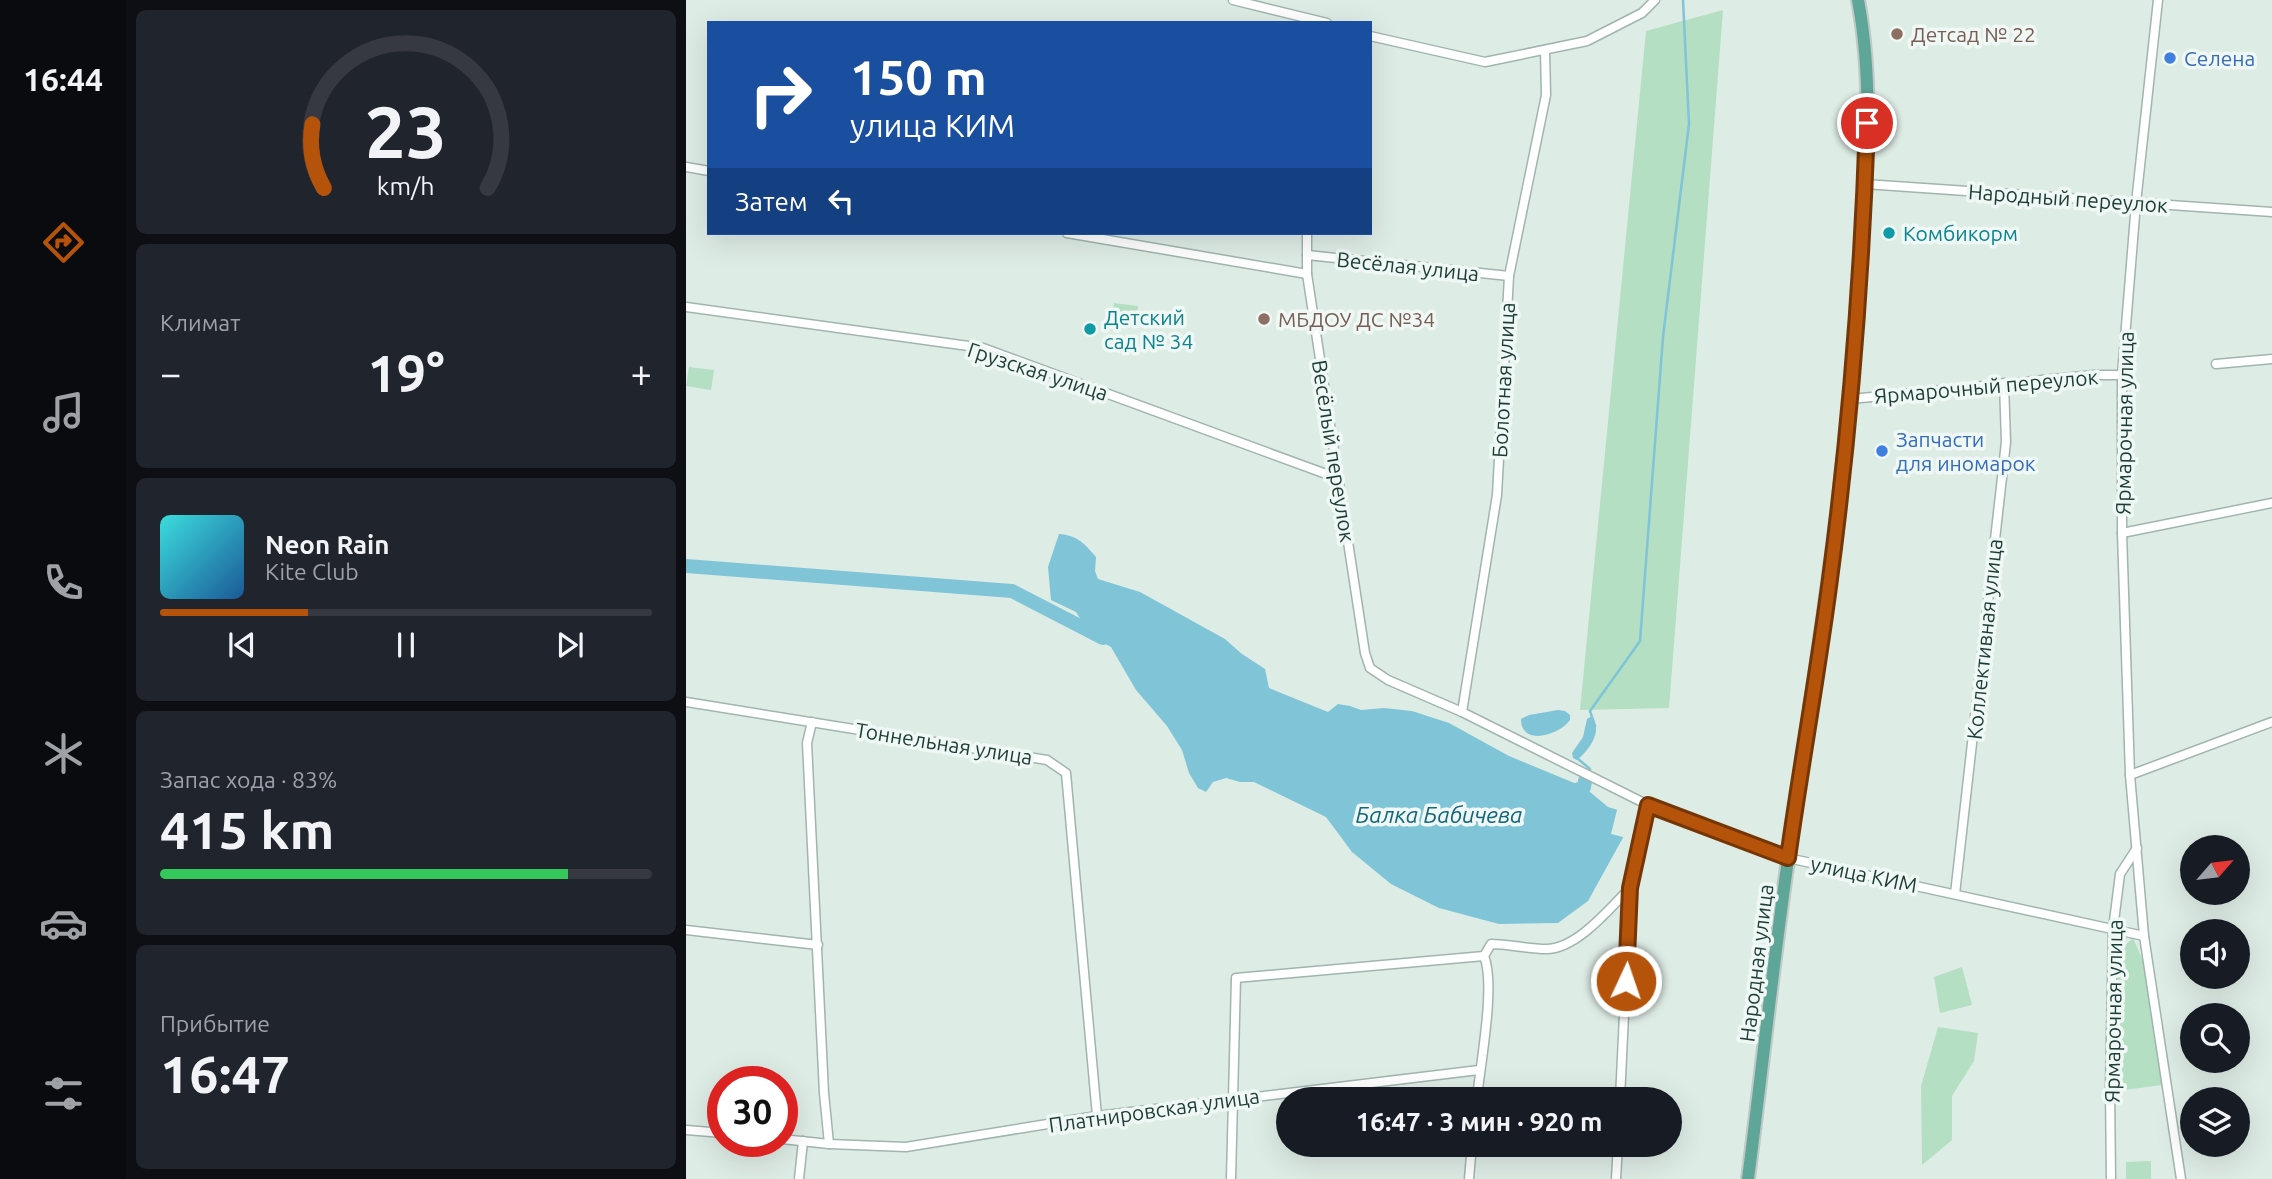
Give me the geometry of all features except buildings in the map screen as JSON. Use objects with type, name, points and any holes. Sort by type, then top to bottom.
[{"type":"main road","name":"Народная улица","points":[[1748,1179],[1788,858],[1830,579],[1851,399],[1867,123],[1864,43],[1858,0]]},
{"type":"street","points":[[1233,0],[1307,20]]},
{"type":"street","points":[[1372,36],[1485,62],[1587,41],[1642,13],[1655,0]]},
{"type":"street","name":"Ярмарочная улица","points":[[2158,0],[2136,202],[2122,376],[2122,533],[2130,775],[2144,936],[2181,1179]]},
{"type":"street","name":"Болотная улица","points":[[1462,712],[1497,495],[1509,276],[1546,95],[1545,50]]},
{"type":"street","points":[[686,167],[707,171]]},
{"type":"street","name":"Народный переулок","points":[[1865,184],[2272,212]]},
{"type":"street","name":"Весёлая улица","points":[[1079,235],[1307,274]]},
{"type":"street","name":"Весёлый переулок","points":[[1307,235],[1307,274],[1337,478],[1365,653],[1370,668]]},
{"type":"street","name":"Весёлая улица","points":[[1307,255],[1509,276]]},
{"type":"street","name":"Грузская улица","points":[[686,307],[983,348],[1337,478]]},
{"type":"street","points":[[2216,364],[2272,359]]},
{"type":"street","name":"Ярмарочный переулок","points":[[1851,399],[2094,375],[2122,376]]},
{"type":"street","name":"Коллективная улица","points":[[1955,894],[2006,442],[2004,383]]},
{"type":"street","points":[[2122,533],[2272,503]]},
{"type":"street","name":"улица КИМ","points":[[1370,668],[1388,680],[1462,712],[1648,805],[1788,858],[2144,936]]},
{"type":"street","name":"Тоннельная улица","points":[[686,702],[1047,760],[1066,773],[1097,1116]]},
{"type":"street","points":[[812,722],[807,743],[824,1093],[829,1144]]},
{"type":"street","points":[[2130,775],[2272,722]]},
{"type":"street","points":[[1621,1087],[1630,888],[1648,805]]},
{"type":"street","name":"Ярмарочная улица","points":[[2111,1179],[2113,929],[2120,874],[2137,848]]},
{"type":"street","points":[[1477,1087],[1487,1010],[1488,965],[1485,956],[1491,944],[1549,949],[1571,942],[1602,917],[1630,888]]},
{"type":"street","points":[[686,930],[818,945]]},
{"type":"street","points":[[1231,1179],[1236,978],[1485,956]]},
{"type":"street","name":"Платнировская улица","points":[[798,1141],[906,1147],[1097,1116],[1479,1070]]},
{"type":"street","points":[[686,1130],[707,1132]]},
{"type":"street","points":[[799,1179],[803,1141]]},
{"type":"street","points":[[1469,1179],[1471,1157]]},
{"type":"street","points":[[1616,1179],[1617,1157]]},
{"type":"green space","points":[[1723,10],[1669,708],[1580,710],[1646,31]]},
{"type":"green space","points":[[1114,303],[1138,306],[1136,326],[1112,323]]},
{"type":"green space","points":[[689,367],[714,370],[711,390],[686,386]]},
{"type":"green space","points":[[2133,938],[2144,963],[2162,1085],[2117,1091],[2118,952]]},
{"type":"green space","points":[[1962,967],[1972,1005],[1940,1013],[1934,977]]},
{"type":"green space","points":[[1938,1027],[1978,1033],[1974,1061],[1952,1096],[1952,1140],[1922,1165],[1921,1086]]},
{"type":"green space","points":[[2151,1161],[2151,1179],[2126,1179],[2126,1162]]},
{"type":"water","name":"Балка Бабичева","points":[[1059,534],[1076,538],[1092,552],[1096,557],[1095,571],[1098,579],[1140,592],[1225,639],[1265,669],[1269,688],[1328,712],[1338,704],[1361,710],[1384,708],[1412,711],[1449,723],[1509,756],[1584,787],[1608,807],[1628,813],[1619,821],[1625,834],[1588,901],[1558,923],[1499,924],[1439,908],[1391,884],[1352,852],[1326,817],[1254,782],[1226,778],[1213,782],[1206,792],[1198,788],[1189,773],[1182,750],[1167,726],[1136,690],[1111,647],[1091,636],[1076,612],[1051,600],[1048,567]]},
{"type":"water","points":[[1558,710],[1570,715],[1570,720],[1558,730],[1534,736],[1523,728],[1521,719]]},
{"type":"water","points":[[1592,716],[1596,726],[1595,737],[1577,760],[1572,753],[1583,737],[1587,719]]},
{"type":"pier","points":[[1618,806],[1631,812],[1631,818],[1624,822],[1629,833],[1627,838],[1611,834]]},
{"type":"waterway","points":[[1595,726],[1590,711],[1640,641],[1663,337],[1689,124],[1683,0]]},
{"type":"waterway","points":[[686,566],[1012,591],[1103,638]]},
{"type":"waterway","points":[[1577,758],[1590,769]]},
{"type":"waterway","points":[[1567,794],[1584,787],[1585,781]]},
{"type":"place","name":"Детсад № 22","points":[[1897,34]]},
{"type":"place","name":"Селена","points":[[2170,58]]},
{"type":"place","name":"Комбикорм","points":[[1889,233]]},
{"type":"place","name":"МБДОУ ДС №34","points":[[1264,319]]},
{"type":"place","name":"Детский сад № 34","points":[[1090,329]]},
{"type":"place","name":"Запчасти для иномарок","points":[[1882,451]]},
{"type":"route","points":[[1626,981],[1630,888],[1648,805],[1788,858],[1830,579],[1851,399],[1867,123]]}]
